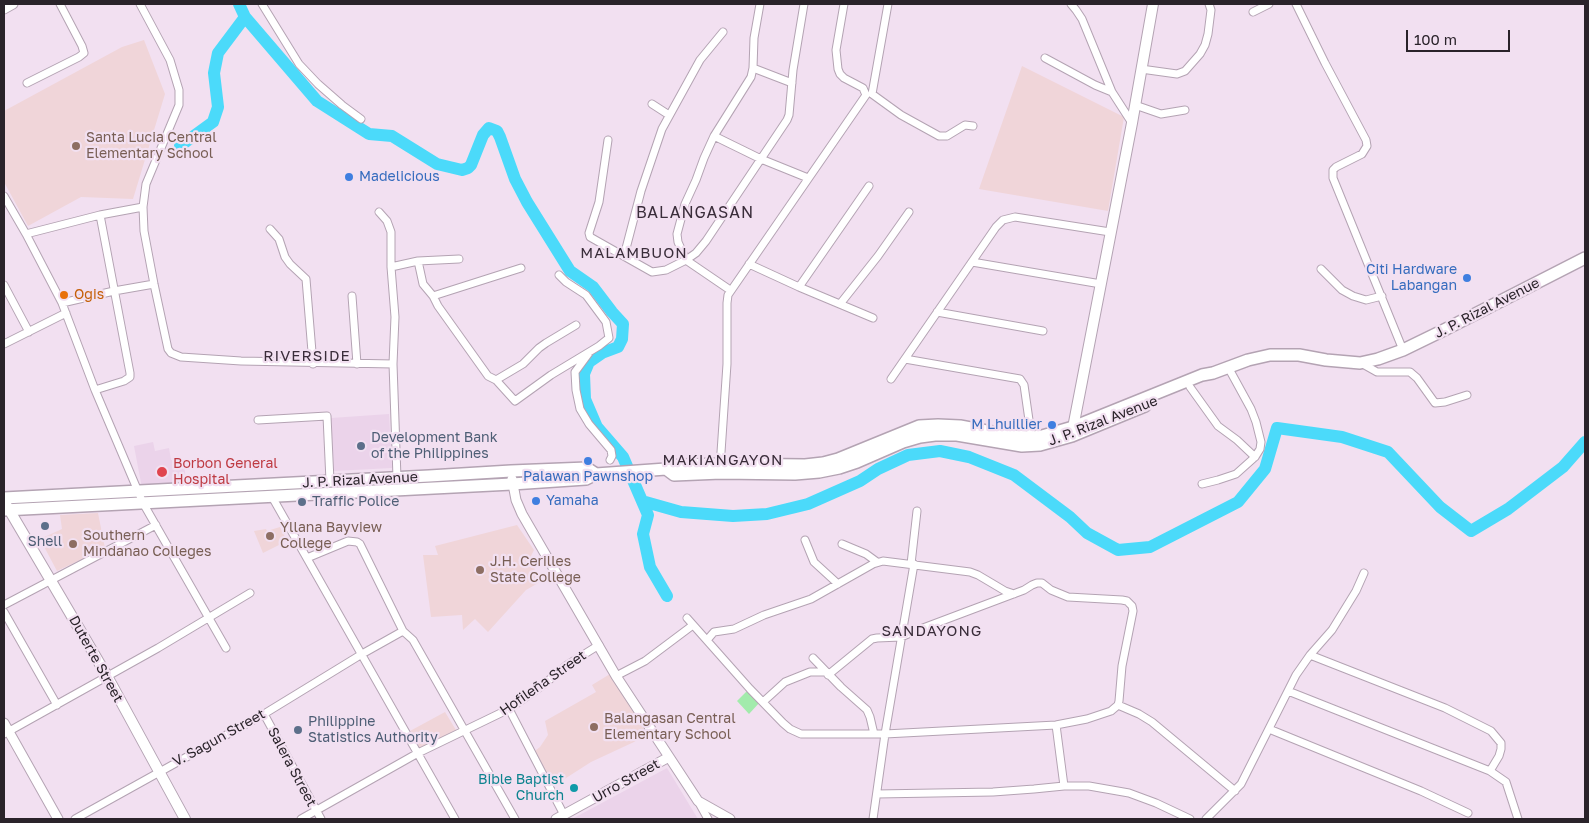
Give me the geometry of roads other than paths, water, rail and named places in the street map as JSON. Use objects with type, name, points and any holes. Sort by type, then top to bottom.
[{"type":"main road","points":[[1073,432],[1153,4]]},
{"type":"main road","name":"J. P. Rizal Avenue","points":[[5,505],[137,491],[253,498],[586,479],[596,474],[666,469],[674,475],[720,468],[795,469],[838,459],[919,426],[960,426],[1047,444],[1202,374],[1213,373],[1248,360],[1284,354],[1360,363],[1378,359],[1403,350],[1585,258]]},
{"type":"main road","name":"J. P. Rizal Avenue","points":[[1073,432],[1190,387],[1208,378],[1213,373]]},
{"type":"main road","name":"J. P. Rizal Avenue","points":[[211,494],[252,485],[511,470],[587,468],[596,474]]},
{"type":"main road","name":"J. P. Rizal Avenue","points":[[5,505],[143,503],[183,495]]},
{"type":"main road","name":"Duterte Street","points":[[5,505],[52,580],[185,819]]},
{"type":"street","points":[[4,9],[13,4]]},
{"type":"street","points":[[27,83],[84,53],[60,4]]},
{"type":"street","points":[[140,4],[170,60],[179,90],[179,105],[146,184],[143,207],[144,231],[168,349],[181,357],[313,364],[393,364]]},
{"type":"street","points":[[262,4],[299,64],[336,100],[361,119]]},
{"type":"street","points":[[730,290],[686,260],[678,242],[677,234],[679,224],[714,136],[747,85],[753,68],[754,38],[760,4]]},
{"type":"street","points":[[608,140],[599,202],[589,236],[591,239],[652,272],[666,270],[686,260],[705,244],[787,120],[804,4]]},
{"type":"street","points":[[844,4],[836,50],[838,69],[844,78],[863,88],[869,95],[901,115],[939,136],[947,136],[965,125],[973,126]]},
{"type":"street","points":[[720,468],[727,364],[726,303],[730,290],[869,95],[888,4]]},
{"type":"street","points":[[1071,4],[1082,19],[1112,92],[1132,123]]},
{"type":"street","points":[[1141,69],[1177,74],[1185,71],[1200,54],[1205,45],[1208,34],[1209,4]]},
{"type":"street","points":[[1252,12],[1269,4]]},
{"type":"street","points":[[1296,4],[1366,140],[1367,146],[1362,154],[1340,164],[1333,170],[1332,174],[1336,188],[1403,350]]},
{"type":"street","points":[[624,256],[641,191],[669,115],[700,60],[723,32]]},
{"type":"street","points":[[1046,58],[1095,85],[1112,92]]},
{"type":"street","points":[[753,68],[792,83]]},
{"type":"street","points":[[652,104],[669,115]]},
{"type":"street","points":[[1135,105],[1160,114],[1185,110]]},
{"type":"street","points":[[714,136],[761,160],[808,178]]},
{"type":"street","points":[[799,288],[869,186]]},
{"type":"street","points":[[4,196],[62,303],[95,390],[137,491],[226,648]]},
{"type":"street","points":[[26,234],[100,215],[143,207]]},
{"type":"street","points":[[379,212],[387,221],[391,232],[395,317],[393,364],[397,478]]},
{"type":"street","points":[[840,304],[878,256],[909,212]]},
{"type":"street","points":[[95,390],[124,382],[130,377],[100,215]]},
{"type":"street","points":[[891,379],[996,227],[1003,220],[1015,217],[1110,232]]},
{"type":"street","points":[[270,229],[279,239],[285,257],[306,280],[313,364]]},
{"type":"street","points":[[392,267],[418,261],[459,259]]},
{"type":"street","points":[[418,261],[423,284],[433,296],[438,306],[488,376],[496,380],[516,401],[551,375],[599,346],[608,338],[606,322],[586,295],[559,275]]},
{"type":"street","points":[[972,262],[1101,284]]},
{"type":"street","points":[[749,264],[799,288],[872,318]]},
{"type":"street","points":[[433,296],[521,268]]},
{"type":"street","points":[[1320,269],[1342,290],[1353,296],[1366,300],[1382,296]]},
{"type":"street","points":[[62,303],[154,284]]},
{"type":"street","points":[[4,285],[29,332]]},
{"type":"street","points":[[352,296],[357,364]]},
{"type":"street","points":[[937,312],[1043,331]]},
{"type":"street","points":[[4,344],[66,313]]},
{"type":"street","points":[[496,380],[523,364],[546,343],[576,325]]},
{"type":"street","points":[[590,350],[576,372],[576,390],[580,409],[589,424],[611,450],[612,456],[610,460]]},
{"type":"street","points":[[906,358],[1020,379],[1024,385],[1032,442]]},
{"type":"street","points":[[1360,363],[1377,372],[1410,372],[1417,378],[1435,404],[1467,395]]},
{"type":"street","points":[[1202,484],[1236,474],[1255,457],[1260,449],[1260,433],[1251,409],[1228,367]]},
{"type":"street","points":[[1190,387],[1218,426],[1255,457]]},
{"type":"street","points":[[258,420],[327,416],[330,481]]},
{"type":"street","points":[[511,470],[512,484],[522,514],[616,676],[708,819]]},
{"type":"street","points":[[271,484],[272,496],[455,819]]},
{"type":"street","points":[[873,819],[885,734],[902,637],[917,512]]},
{"type":"street","points":[[4,605],[156,525]]},
{"type":"street","points":[[805,540],[814,562],[838,584]]},
{"type":"street","points":[[307,558],[348,541],[360,544],[404,631],[413,640],[515,819]]},
{"type":"street","points":[[842,544],[866,554],[877,562]]},
{"type":"street","points":[[708,640],[714,632],[734,629],[764,615],[811,599],[877,562],[887,561],[970,572],[1014,594]]},
{"type":"street","points":[[1206,819],[1241,784],[1296,675],[1310,655],[1332,630],[1356,591],[1364,573]]},
{"type":"street","points":[[687,618],[763,702],[790,729],[801,734],[885,734],[1056,726],[1111,711],[1118,705],[1122,666],[1133,611],[1130,603],[1122,600],[1068,597],[1042,583],[1032,585],[1014,594],[902,637],[872,640],[827,674],[810,672],[785,682],[763,702]]},
{"type":"street","points":[[6,733],[210,618],[250,593]]},
{"type":"street","points":[[4,612],[57,704]]},
{"type":"street","points":[[616,676],[645,661],[693,625]]},
{"type":"street","name":"V. Sagun Street","points":[[75,819],[264,714],[362,654],[404,631]]},
{"type":"street","name":"Hofileña Street","points":[[302,819],[418,753],[509,709],[567,665],[599,645]]},
{"type":"street","points":[[1310,655],[1445,708],[1491,731],[1501,743],[1501,749],[1490,771]]},
{"type":"street","points":[[813,658],[827,674],[868,710],[874,734]]},
{"type":"street","points":[[1288,690],[1490,771],[1506,782],[1518,819]]},
{"type":"street","points":[[1118,705],[1152,722],[1235,791]]},
{"type":"street","points":[[509,709],[560,817]]},
{"type":"street","name":"Salera Street","points":[[264,714],[321,819]]},
{"type":"street","points":[[4,723],[6,733],[58,819]]},
{"type":"street","points":[[1056,726],[1064,786]]},
{"type":"street","points":[[1269,729],[1413,788],[1468,813]]},
{"type":"street","name":"Urro Street","points":[[560,817],[669,757]]},
{"type":"street","points":[[876,794],[993,792],[1064,786],[1089,786],[1129,793],[1190,819]]},
{"type":"street","points":[[698,801],[730,819]]},
{"type":"waterway","points":[[239,4],[245,17],[317,101],[369,134],[392,136],[437,164],[462,170],[471,165],[483,135],[489,128],[497,131],[515,179],[527,202],[570,271],[593,287],[623,324],[622,339],[618,347],[602,353],[589,362],[584,374],[585,399],[597,427],[623,457],[648,515],[643,534],[650,567],[667,596]]},
{"type":"waterway","points":[[180,146],[213,122],[218,107],[214,73],[218,53],[245,17]]},
{"type":"waterway","points":[[642,501],[681,512],[733,516],[767,514],[808,504],[860,481],[878,469],[908,455],[940,451],[969,457],[1014,475],[1070,517],[1087,533],[1118,550],[1150,547],[1238,502],[1265,469],[1277,428],[1342,437],[1388,452],[1440,507],[1471,531],[1508,509],[1563,467],[1585,442]]},
{"type":"place","name":"Santa Lucia Central Elementary School","points":[[76,146]]},
{"type":"place","name":"Madelicious","points":[[349,177]]},
{"type":"place","name":"Citi Hardware Labangan","points":[[1467,278]]},
{"type":"place","name":"Ogis","points":[[64,295]]},
{"type":"place","name":"M Lhuillier","points":[[1052,425]]},
{"type":"place","name":"Development Bank of the Philippines","points":[[361,446]]},
{"type":"place","name":"Palawan Pawnshop","points":[[588,461]]},
{"type":"place","name":"Borbon General Hospital","points":[[162,472]]},
{"type":"place","name":"Yamaha","points":[[536,501]]},
{"type":"place","name":"Traffic Police","points":[[302,502]]},
{"type":"place","name":"Shell","points":[[45,526]]},
{"type":"place","name":"Yllana Bayview College","points":[[270,536]]},
{"type":"place","name":"Southern Mindanao Colleges","points":[[73,544]]},
{"type":"place","name":"J.H. Cerilles State College","points":[[480,570]]},
{"type":"place","name":"Balangasan Central Elementary School","points":[[594,727]]},
{"type":"place","name":"Philippine Statistics Authority","points":[[298,730]]},
{"type":"place","name":"Bible Baptist Church","points":[[574,788]]},
{"type":"district","name":"BALANGASAN","points":[[695,213]]},
{"type":"district","name":"MALAMBUON","points":[[634,253]]},
{"type":"district","name":"RIVERSIDE","points":[[307,356]]},
{"type":"district","name":"MAKIANGAYON","points":[[723,460]]},
{"type":"district","name":"SANDAYONG","points":[[932,631]]}]
